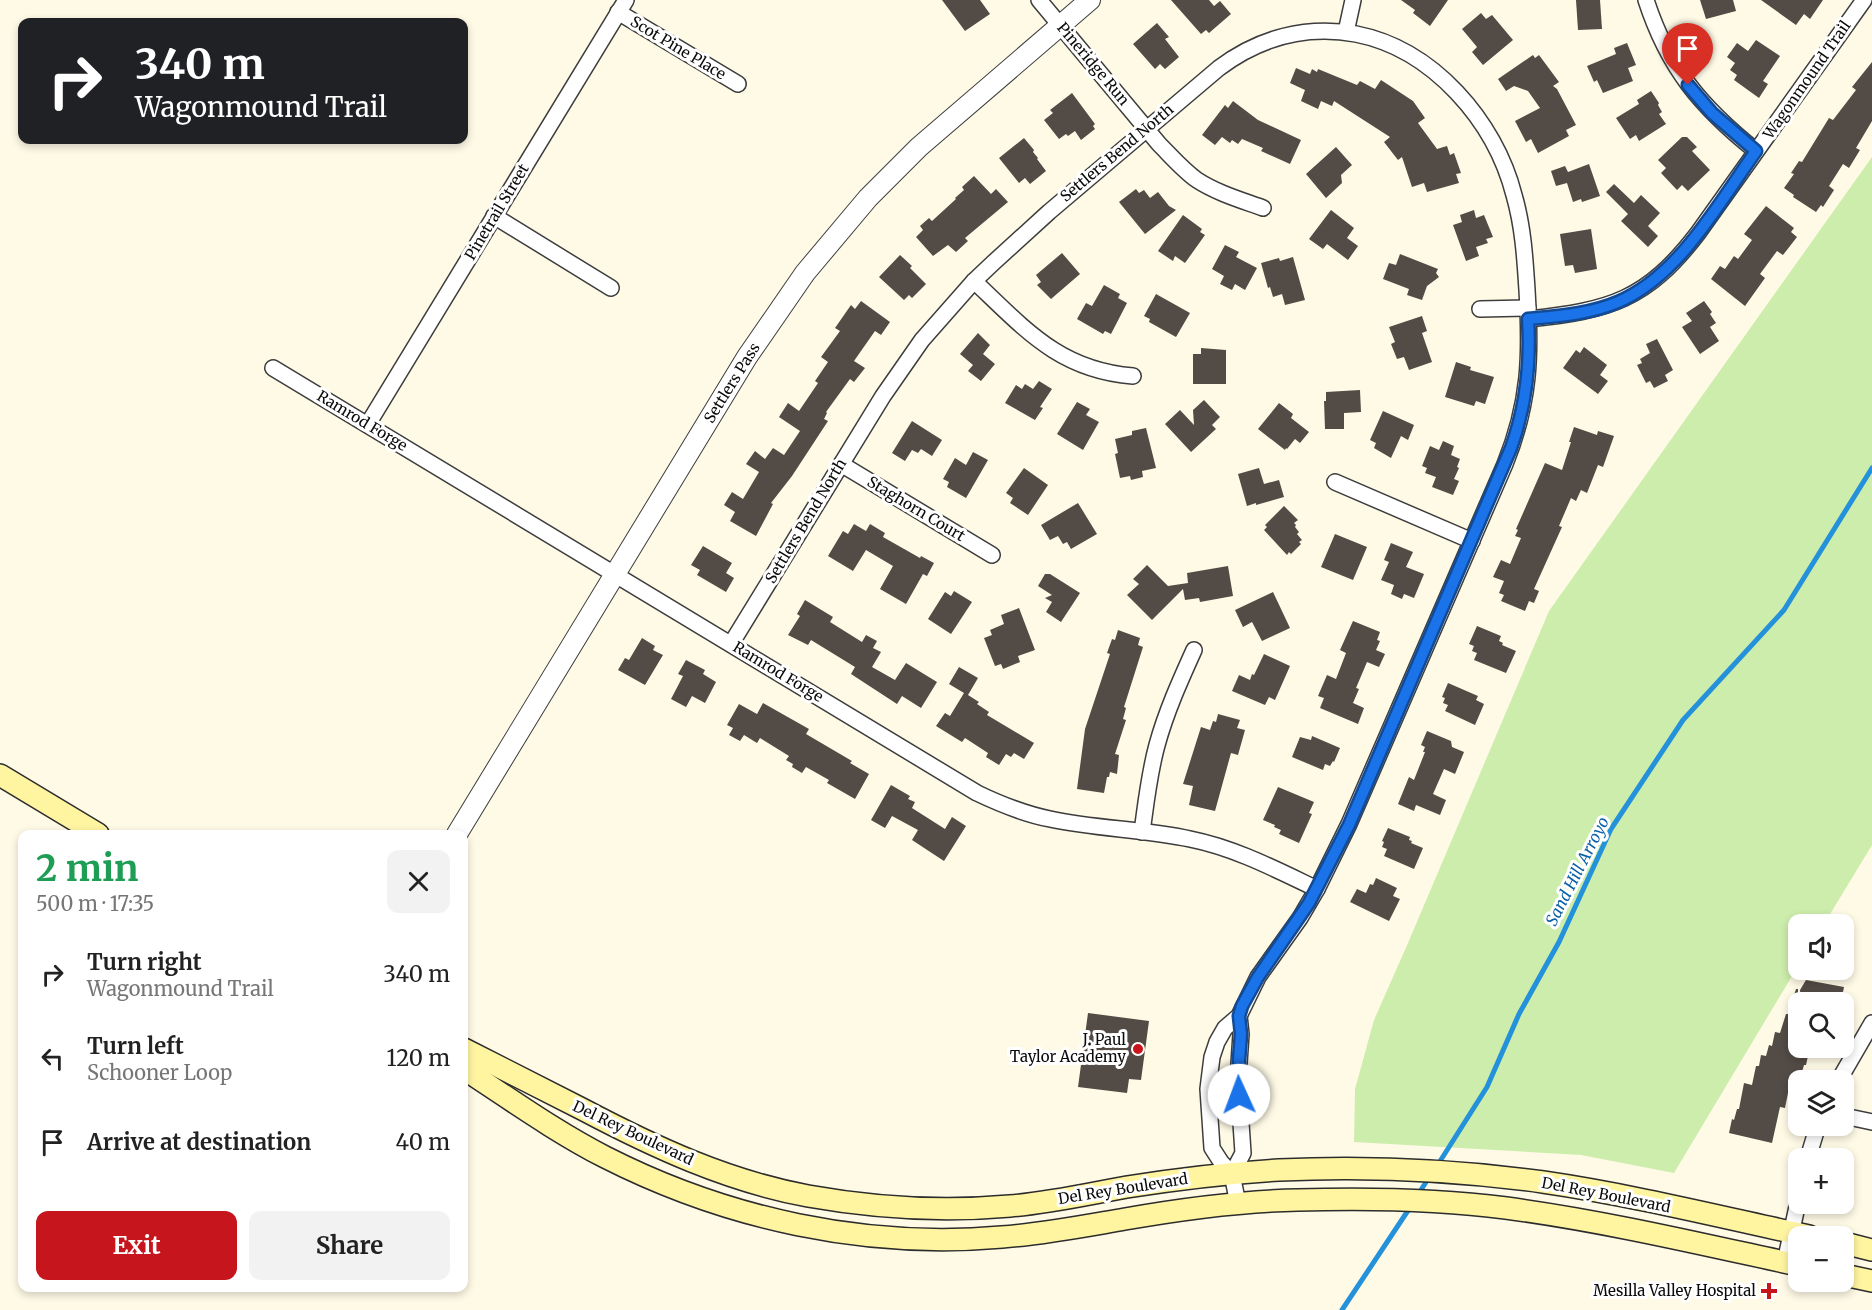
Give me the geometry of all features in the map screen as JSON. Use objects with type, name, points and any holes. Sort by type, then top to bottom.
[{"type":"main road","points":[[0,775],[91,830]]},
{"type":"main road","name":"Del Rey Boulevard","points":[[468,1051],[636,1138],[681,1157],[745,1180],[833,1200],[892,1207],[981,1208],[1040,1203],[1156,1183],[1232,1174],[1304,1169],[1363,1169],[1481,1175],[1568,1186],[1788,1231]]},
{"type":"main road","name":"Del Rey Boulevard","points":[[468,1072],[560,1131],[638,1173],[693,1195],[740,1210],[827,1230],[915,1239],[1004,1237],[1063,1230],[1160,1213],[1238,1204],[1294,1200],[1385,1200],[1503,1208],[1590,1222],[1788,1263]]},
{"type":"main road","points":[[1854,1246],[1872,1250]]},
{"type":"main road","points":[[1854,1277],[1872,1281]]},
{"type":"street","name":"Pineridge Run","points":[[1039,0],[1178,163],[1197,180],[1220,192],[1263,207]]},
{"type":"street","name":"Settlers Pass","points":[[459,830],[747,357],[786,298],[825,247],[868,198],[919,147],[1090,0]]},
{"type":"street","points":[[1346,32],[1353,0]]},
{"type":"street","points":[[1646,0],[1667,53],[1688,85],[1712,113],[1756,151]]},
{"type":"street","name":"Wagonmound Trail","points":[[1528,314],[1584,312],[1601,308],[1618,302],[1662,273],[1686,248],[1864,0]]},
{"type":"street","name":"Scot Pine Place","points":[[622,6],[738,84]]},
{"type":"street","name":"Pinetrail Street","points":[[368,424],[622,6]]},
{"type":"street","name":"Settlers Bend North","points":[[731,644],[908,358],[974,281],[1011,244],[1219,68],[1248,49],[1273,39],[1315,31],[1346,32],[1365,36],[1390,45],[1432,70],[1461,98],[1484,128],[1502,161],[1514,194],[1524,246],[1528,314],[1529,367],[1521,420],[1472,541],[1349,825],[1317,889],[1300,918],[1258,977],[1239,1016]]},
{"type":"street","points":[[494,216],[611,288]]},
{"type":"street","points":[[974,281],[1036,339],[1060,355],[1102,372],[1133,376]]},
{"type":"street","points":[[1480,309],[1528,314]]},
{"type":"street","name":"Ramrod Forge","points":[[273,368],[951,778],[995,802],[1030,815],[1049,819],[1188,838],[1258,860],[1317,889]]},
{"type":"street","name":"Staghorn Court","points":[[841,464],[992,555]]},
{"type":"street","points":[[1335,482],[1472,541]]},
{"type":"street","points":[[1142,832],[1150,774],[1157,744],[1194,650]]},
{"type":"street","points":[[1232,1174],[1243,1153],[1238,1078],[1241,1034],[1239,1016]]},
{"type":"street","points":[[1238,1204],[1232,1174],[1212,1148],[1208,1089],[1212,1057],[1217,1042],[1225,1028],[1239,1016]]},
{"type":"street","points":[[1845,1070],[1872,1023]]},
{"type":"street","points":[[1854,1118],[1872,1122]]},
{"type":"green space","points":[[1872,157],[1872,845],[1830,914],[1788,914],[1790,980],[1674,1173],[1581,1155],[1354,1142],[1355,1089],[1374,1020],[1549,611]]},
{"type":"building","points":[[942,0],[980,0],[990,14],[965,31]]},
{"type":"building","points":[[1171,0],[1209,0],[1214,6],[1220,1],[1231,14],[1209,33],[1206,30],[1201,34]]},
{"type":"building","points":[[1401,0],[1448,0],[1430,26],[1413,13],[1415,10]]},
{"type":"building","points":[[1576,0],[1600,0],[1602,29],[1578,30]]},
{"type":"building","points":[[1700,0],[1733,0],[1736,11],[1706,19]]},
{"type":"building","points":[[1761,0],[1823,0],[1810,19],[1804,14],[1796,25]]},
{"type":"building","points":[[1481,13],[1486,19],[1492,15],[1513,40],[1483,65],[1472,52],[1477,47],[1462,29]]},
{"type":"building","points":[[1157,23],[1169,37],[1165,39],[1179,57],[1165,69],[1160,64],[1155,69],[1133,44]]},
{"type":"building","points":[[1756,40],[1780,56],[1763,81],[1768,84],[1759,98],[1734,80],[1737,75],[1730,70],[1735,63],[1727,57],[1737,43],[1748,51]]},
{"type":"building","points":[[1627,43],[1636,65],[1628,68],[1633,81],[1603,93],[1597,80],[1594,82],[1587,66],[1616,54],[1614,48]]},
{"type":"building","points":[[1533,55],[1535,58],[1539,55],[1559,82],[1553,86],[1557,89],[1576,125],[1566,130],[1569,136],[1538,153],[1531,139],[1526,142],[1515,121],[1540,108],[1528,91],[1514,86],[1506,91],[1498,79]]},
{"type":"building","points":[[1872,62],[1872,121],[1856,148],[1860,150],[1849,168],[1843,164],[1829,186],[1834,190],[1823,207],[1821,205],[1816,212],[1784,188],[1794,174],[1791,173],[1799,161],[1802,162],[1829,118],[1833,120],[1856,90],[1852,87]]},
{"type":"building","points":[[1296,68],[1310,74],[1312,69],[1317,72],[1318,69],[1357,85],[1360,81],[1375,89],[1381,80],[1413,101],[1425,118],[1418,123],[1437,149],[1447,146],[1450,155],[1454,153],[1461,173],[1456,174],[1459,183],[1427,192],[1424,183],[1412,187],[1402,157],[1398,160],[1384,142],[1390,137],[1334,101],[1332,106],[1321,101],[1318,109],[1301,101],[1305,90],[1290,83]]},
{"type":"building","points":[[1651,91],[1659,103],[1662,112],[1659,114],[1666,124],[1639,141],[1636,135],[1630,139],[1616,118],[1639,104],[1637,100]]},
{"type":"building","points":[[1072,93],[1095,124],[1093,126],[1095,129],[1081,140],[1075,131],[1059,139],[1044,120],[1053,113],[1050,110]]},
{"type":"building","points":[[1233,101],[1258,120],[1301,140],[1290,164],[1261,151],[1263,148],[1242,139],[1238,144],[1232,140],[1230,143],[1222,137],[1215,145],[1202,135],[1225,105],[1228,108]]},
{"type":"building","points":[[1682,137],[1687,137],[1697,147],[1692,151],[1710,170],[1688,191],[1682,185],[1677,190],[1661,173],[1666,168],[1658,160]]},
{"type":"building","points":[[1024,138],[1046,171],[1030,184],[1025,178],[1019,183],[999,158]]},
{"type":"building","points":[[1336,147],[1352,165],[1341,175],[1342,183],[1326,198],[1306,174]]},
{"type":"building","points":[[1589,164],[1600,196],[1582,202],[1581,199],[1573,202],[1567,183],[1556,186],[1551,171],[1565,166],[1568,172]]},
{"type":"building","points":[[974,176],[991,194],[996,189],[1008,202],[965,238],[968,241],[956,252],[948,245],[933,256],[916,237],[923,230],[920,226],[929,218],[932,221],[956,199],[964,190],[962,187]]},
{"type":"building","points":[[1614,184],[1634,203],[1641,195],[1660,213],[1648,226],[1658,236],[1648,247],[1621,221],[1628,214],[1606,192]]},
{"type":"building","points":[[1136,189],[1139,193],[1144,190],[1150,198],[1158,192],[1169,206],[1176,210],[1145,234],[1119,202]]},
{"type":"building","points":[[1766,206],[1794,228],[1791,232],[1797,237],[1783,255],[1777,251],[1760,274],[1765,278],[1745,306],[1711,279],[1720,266],[1725,269],[1734,256],[1738,259],[1752,240],[1744,234]]},
{"type":"building","points":[[1331,210],[1354,228],[1347,238],[1358,246],[1348,260],[1327,244],[1323,249],[1309,239]]},
{"type":"building","points":[[1474,210],[1476,218],[1484,215],[1493,237],[1486,239],[1488,243],[1476,247],[1479,256],[1466,261],[1453,225],[1462,222],[1460,215]]},
{"type":"building","points":[[1183,215],[1202,229],[1200,232],[1205,235],[1185,263],[1175,256],[1173,261],[1158,251]]},
{"type":"building","points":[[1591,229],[1597,269],[1575,273],[1573,265],[1565,266],[1560,234]]},
{"type":"building","points":[[1225,245],[1239,252],[1236,257],[1257,268],[1245,290],[1235,284],[1232,290],[1220,284],[1224,276],[1212,269]]},
{"type":"building","points":[[1062,253],[1080,274],[1051,299],[1037,285],[1041,282],[1036,275]]},
{"type":"building","points":[[1400,254],[1438,269],[1436,273],[1439,277],[1427,286],[1422,300],[1407,295],[1409,289],[1383,279],[1389,263],[1396,265]]},
{"type":"building","points":[[900,255],[926,284],[912,298],[909,295],[904,300],[879,277]]},
{"type":"building","points":[[1293,257],[1305,300],[1285,305],[1282,294],[1273,297],[1261,263]]},
{"type":"building","points":[[1104,285],[1120,294],[1118,298],[1127,303],[1111,334],[1105,331],[1103,334],[1077,319],[1086,303],[1092,306]]},
{"type":"building","points":[[1156,294],[1190,313],[1176,337],[1149,322],[1150,319],[1144,316]]},
{"type":"building","points":[[861,301],[890,322],[881,335],[875,331],[854,361],[865,368],[854,382],[850,379],[826,412],[824,419],[828,421],[792,476],[771,503],[773,504],[756,536],[730,521],[735,512],[724,505],[732,492],[743,499],[759,472],[746,464],[755,451],[765,459],[773,448],[784,455],[800,431],[779,417],[788,403],[799,411],[818,383],[815,381],[828,362],[821,357],[840,331],[835,328],[851,305],[855,309]]},
{"type":"building","points":[[1704,301],[1712,312],[1710,314],[1716,323],[1710,327],[1719,341],[1700,354],[1682,327],[1692,321],[1686,313]]},
{"type":"building","points":[[1422,316],[1427,331],[1422,333],[1432,362],[1409,370],[1404,357],[1397,359],[1391,344],[1395,342],[1389,327]]},
{"type":"building","points":[[978,333],[990,345],[983,354],[995,364],[981,381],[968,371],[973,365],[960,354]]},
{"type":"building","points":[[1657,339],[1673,370],[1665,375],[1668,381],[1654,388],[1650,381],[1646,383],[1637,365],[1642,363],[1640,359],[1650,353],[1646,344]]},
{"type":"building","points":[[1584,347],[1607,365],[1600,375],[1608,381],[1598,394],[1563,368],[1576,350],[1580,353]]},
{"type":"building","points":[[1201,348],[1226,350],[1226,384],[1193,384],[1193,354],[1201,354]]},
{"type":"building","points":[[1456,362],[1471,367],[1470,370],[1494,377],[1485,404],[1476,401],[1474,406],[1445,397]]},
{"type":"building","points":[[1039,381],[1052,389],[1040,407],[1043,408],[1035,420],[1005,403],[1016,385],[1022,389],[1025,384],[1033,389]]},
{"type":"building","points":[[1360,390],[1361,412],[1344,413],[1344,429],[1325,429],[1326,392]]},
{"type":"building","points":[[1204,400],[1220,417],[1212,425],[1216,429],[1191,452],[1165,424],[1180,410],[1194,425],[1193,410]]},
{"type":"building","points":[[1077,402],[1090,409],[1086,415],[1099,422],[1083,450],[1057,434]]},
{"type":"building","points":[[1279,403],[1293,414],[1291,418],[1309,432],[1300,443],[1295,439],[1285,450],[1258,429]]},
{"type":"building","points":[[1383,411],[1414,425],[1408,440],[1401,436],[1391,458],[1374,448],[1376,443],[1370,440]]},
{"type":"building","points":[[912,421],[942,440],[932,456],[921,449],[918,453],[912,450],[905,461],[892,453]]},
{"type":"building","points":[[1574,427],[1597,435],[1598,431],[1614,436],[1603,467],[1598,465],[1587,493],[1581,490],[1576,501],[1571,498],[1559,526],[1562,527],[1534,589],[1539,591],[1534,603],[1529,601],[1525,611],[1501,601],[1504,595],[1499,593],[1504,581],[1493,577],[1501,560],[1510,564],[1521,538],[1515,536],[1518,530],[1516,529],[1545,463],[1562,470]]},
{"type":"building","points":[[1146,428],[1156,468],[1142,471],[1143,477],[1131,480],[1130,476],[1120,478],[1115,454],[1118,453],[1115,439],[1132,435],[1132,431]]},
{"type":"building","points":[[1443,441],[1454,446],[1451,455],[1460,459],[1454,479],[1459,481],[1453,495],[1432,487],[1436,477],[1425,473],[1427,468],[1422,466],[1430,446],[1439,450]]},
{"type":"building","points":[[973,452],[988,460],[966,498],[947,487],[949,482],[943,479],[955,458],[966,465]]},
{"type":"building","points":[[1024,468],[1048,485],[1028,515],[1010,503],[1013,498],[1006,493]]},
{"type":"building","points":[[1259,468],[1264,484],[1279,480],[1284,497],[1247,506],[1238,474]]},
{"type":"building","points":[[1078,503],[1097,534],[1071,549],[1067,542],[1063,544],[1058,536],[1050,540],[1041,525]]},
{"type":"building","points":[[1284,506],[1298,520],[1294,523],[1299,532],[1297,534],[1302,540],[1291,554],[1289,552],[1287,555],[1264,530],[1267,527],[1265,525]]},
{"type":"building","points":[[854,524],[866,531],[870,524],[885,533],[883,537],[920,558],[921,556],[934,563],[927,576],[923,574],[906,604],[880,589],[893,566],[866,550],[853,571],[828,556],[843,531],[848,534]]},
{"type":"building","points":[[1335,534],[1367,547],[1353,580],[1321,567]]},
{"type":"building","points":[[1391,543],[1413,552],[1406,567],[1424,574],[1414,598],[1404,594],[1402,599],[1391,594],[1394,585],[1381,580],[1389,562],[1384,560]]},
{"type":"building","points":[[703,546],[732,563],[726,573],[734,578],[726,592],[697,575],[700,570],[691,565]]},
{"type":"building","points":[[1147,565],[1168,586],[1188,583],[1187,573],[1228,566],[1233,596],[1200,602],[1199,598],[1185,600],[1183,589],[1152,620],[1127,595],[1139,584],[1133,579]]},
{"type":"building","points":[[1045,574],[1050,574],[1080,593],[1061,622],[1046,612],[1052,602],[1045,598],[1052,595],[1038,586]]},
{"type":"building","points":[[954,591],[972,602],[951,634],[928,619],[945,592],[951,596]]},
{"type":"building","points":[[1273,592],[1290,628],[1262,641],[1252,622],[1243,627],[1235,610]]},
{"type":"building","points":[[805,600],[833,617],[830,622],[862,642],[866,635],[877,641],[873,648],[881,652],[872,667],[895,680],[906,663],[937,682],[921,708],[902,696],[897,704],[851,674],[855,667],[811,640],[808,645],[788,635],[800,616],[797,614]]},
{"type":"building","points":[[1019,608],[1035,650],[1018,656],[1020,662],[1003,669],[1001,664],[995,666],[984,638],[992,635],[990,630],[1004,624],[1001,615]]},
{"type":"building","points":[[1353,621],[1380,632],[1377,640],[1380,641],[1376,650],[1385,654],[1379,667],[1367,662],[1356,688],[1359,689],[1353,703],[1364,708],[1358,724],[1320,708],[1324,698],[1318,696],[1327,675],[1336,679],[1346,653],[1340,650]]},
{"type":"building","points":[[1477,626],[1501,636],[1499,641],[1503,643],[1502,645],[1516,651],[1506,673],[1474,660],[1477,653],[1472,651],[1474,646],[1469,644]]},
{"type":"building","points":[[1118,630],[1140,638],[1138,645],[1143,647],[1124,707],[1126,708],[1123,719],[1126,720],[1115,754],[1119,755],[1117,774],[1110,772],[1104,793],[1077,789],[1085,729],[1110,654],[1107,653]]},
{"type":"building","points":[[642,638],[655,646],[653,650],[663,655],[645,685],[618,670],[625,658],[629,660]]},
{"type":"building","points":[[1264,654],[1290,666],[1275,700],[1269,697],[1265,705],[1232,691],[1239,675],[1250,680]]},
{"type":"building","points":[[686,660],[705,670],[703,674],[716,682],[705,703],[692,696],[686,707],[671,699],[683,676],[678,674]]},
{"type":"building","points":[[959,667],[978,678],[968,695],[989,712],[987,715],[1034,743],[1024,759],[1014,753],[1011,757],[1006,754],[999,765],[986,757],[988,753],[965,738],[962,742],[936,726],[945,713],[950,716],[964,693],[949,684]]},
{"type":"building","points":[[1448,683],[1478,696],[1476,700],[1484,704],[1475,725],[1445,711],[1448,705],[1443,703],[1445,698],[1442,697]]},
{"type":"building","points":[[763,703],[809,729],[806,734],[852,761],[850,763],[869,774],[855,799],[827,783],[829,780],[806,767],[802,773],[792,767],[793,764],[786,760],[789,756],[760,738],[757,743],[744,735],[740,741],[729,735],[733,728],[727,725],[739,704],[757,714]]},
{"type":"building","points":[[1218,714],[1240,720],[1237,728],[1245,730],[1238,755],[1231,753],[1215,811],[1189,805],[1193,786],[1183,784],[1201,727],[1210,730]]},
{"type":"building","points":[[1427,731],[1451,741],[1452,747],[1464,752],[1455,774],[1444,769],[1433,794],[1446,800],[1440,815],[1416,805],[1414,811],[1398,804],[1409,777],[1414,780],[1425,752],[1423,752],[1425,747],[1421,745]]},
{"type":"building","points":[[1312,736],[1340,748],[1334,762],[1330,766],[1325,764],[1323,770],[1292,757],[1300,737],[1311,740]]},
{"type":"building","points":[[891,785],[910,796],[908,799],[915,802],[912,808],[945,829],[952,817],[966,826],[944,861],[912,840],[918,830],[892,816],[885,828],[871,820]]},
{"type":"building","points":[[1278,787],[1314,802],[1309,813],[1312,814],[1299,843],[1279,834],[1281,830],[1263,820]]},
{"type":"building","points":[[1388,828],[1410,837],[1411,843],[1423,848],[1414,869],[1384,856],[1387,849],[1382,847],[1384,842],[1382,841]]},
{"type":"building","points":[[1376,878],[1397,888],[1393,896],[1400,899],[1389,921],[1350,902],[1357,889],[1366,893]]},
{"type":"building","points":[[1806,980],[1844,987],[1843,992],[1800,992]]},
{"type":"building","points":[[1088,1013],[1149,1021],[1141,1080],[1129,1079],[1127,1093],[1078,1087]]},
{"type":"building","points":[[1786,1014],[1788,1014],[1788,1058],[1808,1058],[1803,1070],[1788,1070],[1788,1093],[1785,1108],[1780,1107],[1772,1143],[1729,1133],[1732,1119],[1734,1120],[1737,1109],[1739,1109],[1744,1083],[1752,1085],[1761,1055],[1766,1056],[1769,1045],[1772,1046],[1775,1032],[1780,1033]]},
{"type":"waterway","name":"Sand Hill Arroyo","points":[[1437,1166],[1487,1087],[1519,1014],[1559,942],[1611,829],[1683,720],[1784,610],[1872,468]]},
{"type":"waterway","name":"Sand Hill Arroyo","points":[[1417,1196],[1430,1176]]},
{"type":"waterway","name":"Sand Hill Arroyo","points":[[1342,1310],[1411,1206]]},
{"type":"place","name":"J. Paul Taylor Academy","points":[[1138,1049]]},
{"type":"place","name":"Mesilla Valley Hospital","points":[[1769,1291]]},
{"type":"route","points":[[1239,1095],[1241,1034],[1239,1016],[1242,1006],[1258,977],[1309,903],[1349,825],[1511,448],[1521,420],[1527,385],[1530,351],[1528,319],[1601,308],[1634,294],[1648,284],[1675,261],[1686,248],[1756,151],[1724,125],[1688,85]]}]
